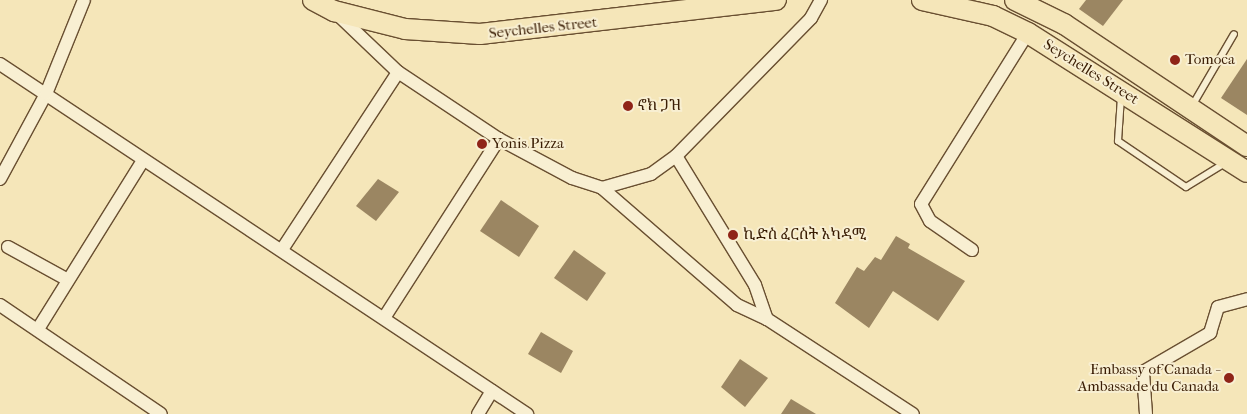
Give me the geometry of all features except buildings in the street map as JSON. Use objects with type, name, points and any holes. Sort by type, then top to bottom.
[{"type":"main road","name":"Seychelles Street","points":[[313,0],[334,11],[405,29],[480,34],[776,0]]},
{"type":"main road","name":"Seychelles Street","points":[[922,0],[993,16],[1028,33],[1247,172]]},
{"type":"main road","name":"Seychelles Street","points":[[1015,0],[1064,24],[1247,146]]},
{"type":"street","points":[[0,179],[46,94],[84,0]]},
{"type":"street","points":[[602,188],[651,174],[676,156],[811,18],[821,0]]},
{"type":"street","points":[[334,11],[398,72],[499,139],[572,178],[602,188],[737,305],[767,319],[913,414]]},
{"type":"street","points":[[972,250],[930,221],[921,204],[1028,33]]},
{"type":"street","points":[[0,64],[143,160],[283,248],[527,414]]},
{"type":"street","points":[[283,248],[398,72]]},
{"type":"street","points":[[384,318],[499,139]]},
{"type":"street","points":[[676,156],[755,285],[767,319]]},
{"type":"street","points":[[38,329],[143,160]]},
{"type":"street","points":[[8,248],[68,280]]},
{"type":"street","points":[[1146,414],[1143,372],[1210,333],[1218,307],[1247,298]]},
{"type":"street","points":[[0,305],[161,414]]},
{"type":"street","points":[[478,414],[492,391]]},
{"type":"lane","points":[[1190,109],[1234,34]]},
{"type":"lane","points":[[1122,91],[1118,141],[1186,187],[1228,160]]},
{"type":"place","name":"Tomoca","points":[[1175,60]]},
{"type":"place","name":"ኖክ ጋዝ","points":[[628,106]]},
{"type":"place","name":"Yonis Pizza","points":[[482,144]]},
{"type":"place","name":"ኪድስ ፈርስት አካዳሚ","points":[[733,235]]},
{"type":"place","name":"Embassy of Canada - Ambassade du Canada","points":[[1229,378]]}]
